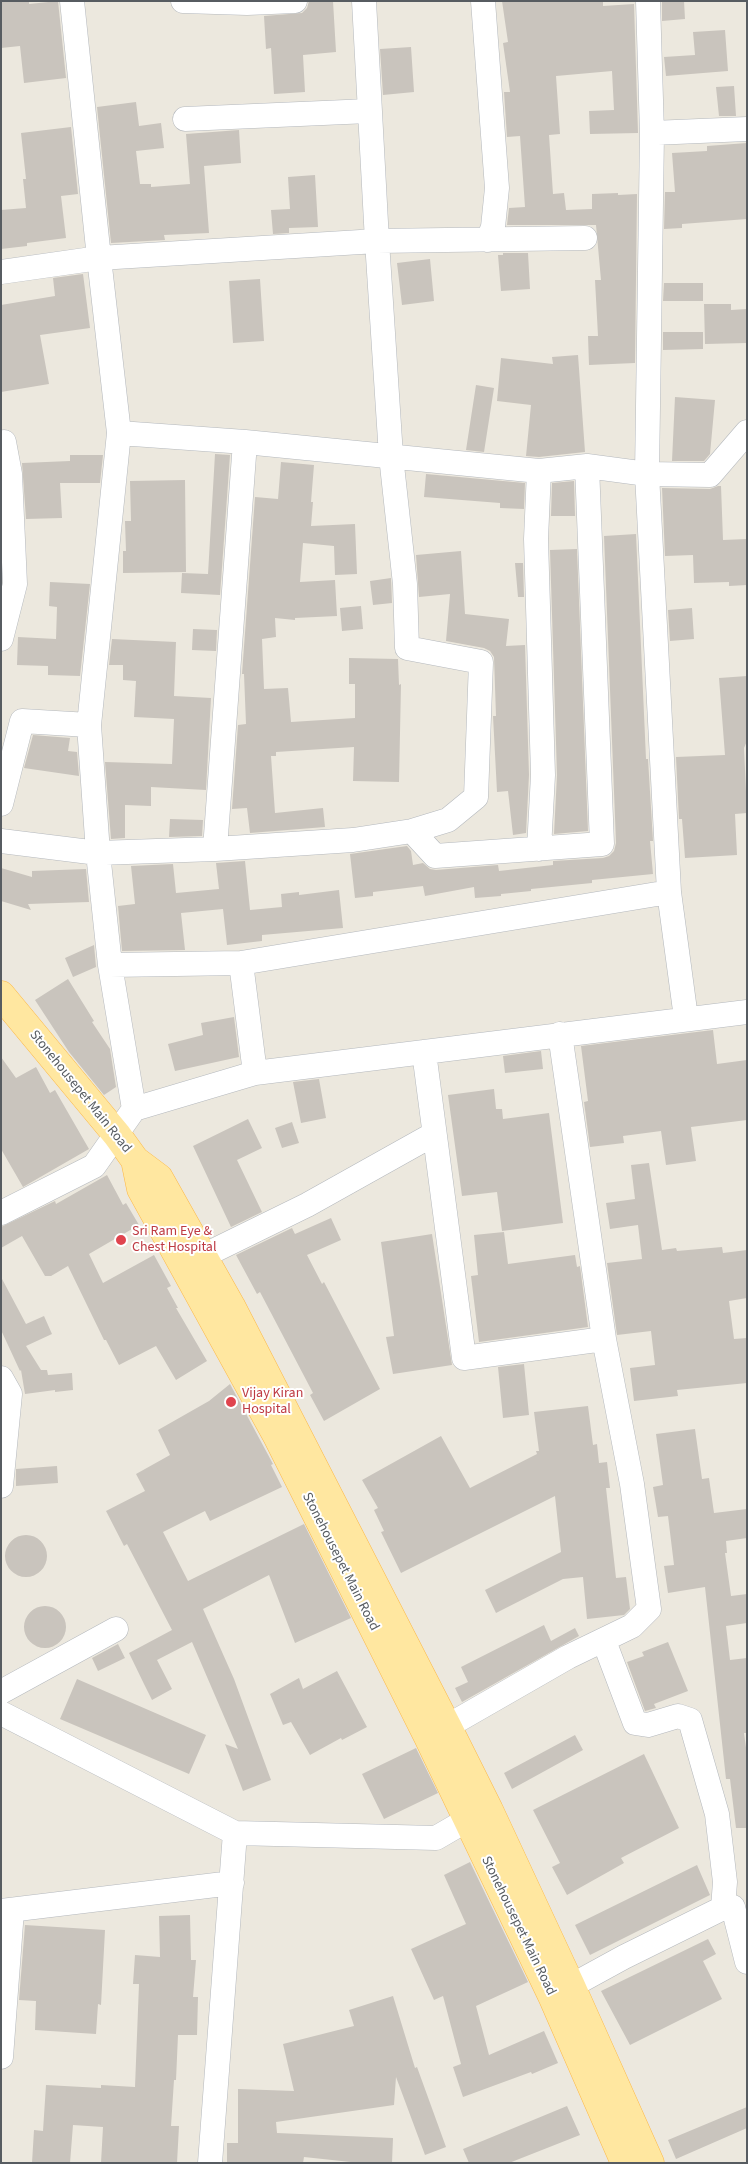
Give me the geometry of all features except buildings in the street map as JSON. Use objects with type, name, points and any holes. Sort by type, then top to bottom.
[{"type":"main road","name":"Stonehousepet Main Road","points":[[1,995],[135,1160],[141,1189],[222,1312],[277,1436],[438,1733],[478,1815],[536,1938],[552,1996],[624,2163]]},
{"type":"main road","points":[[135,1160],[159,1178],[203,1256],[222,1312]]},
{"type":"main road","points":[[536,1938],[571,1986],[650,2163]]},
{"type":"street","points":[[72,1],[119,433],[89,725],[98,853],[110,965],[134,1109]]},
{"type":"street","points":[[183,1],[247,3],[295,1]]},
{"type":"street","points":[[1,841],[98,853],[215,849],[352,840],[412,832],[448,820],[476,797],[481,662],[407,648],[405,584],[391,456],[369,111],[364,1]]},
{"type":"street","points":[[483,1],[497,188],[493,227],[488,240]]},
{"type":"street","points":[[648,1],[652,133],[647,474],[669,892],[686,1018]]},
{"type":"street","points":[[185,119],[369,111]]},
{"type":"street","points":[[652,133],[747,129]]},
{"type":"street","points":[[1,272],[99,258],[377,241],[584,238]]},
{"type":"street","points":[[119,433],[245,442],[538,471],[587,466],[647,474],[710,475],[747,432]]},
{"type":"street","points":[[1,639],[14,584],[10,474],[4,442]]},
{"type":"street","points":[[215,849],[245,442]]},
{"type":"street","points":[[412,832],[436,856],[602,844],[587,466]]},
{"type":"street","points":[[538,471],[536,539],[542,775],[539,849]]},
{"type":"street","points":[[1,804],[22,721],[89,725]]},
{"type":"street","points":[[110,965],[241,963],[669,892]]},
{"type":"street","points":[[241,963],[255,1073]]},
{"type":"street","points":[[1,1213],[94,1166],[117,1136],[134,1109],[255,1073],[686,1018],[747,1012]]},
{"type":"street","points":[[438,1733],[568,1657],[632,1626],[649,1609],[632,1484],[604,1339],[560,1034]]},
{"type":"street","points":[[424,1052],[464,1358],[604,1339]]},
{"type":"street","points":[[203,1256],[307,1205],[434,1134]]},
{"type":"street","points":[[1,1378],[10,1394],[1,1486]]},
{"type":"street","points":[[1,1692],[116,1629]]},
{"type":"street","points":[[604,1640],[635,1722],[648,1725],[678,1716],[690,1720],[717,1814],[725,1882],[734,1906],[747,1962]]},
{"type":"street","points":[[1,1713],[235,1833],[436,1838],[478,1815]]},
{"type":"street","points":[[210,2163],[235,1833]]},
{"type":"street","points":[[1,2057],[7,1911],[232,1883]]},
{"type":"street","points":[[571,1986],[624,1956],[734,1906]]},
{"type":"place","name":"Sri Ram Eye & Chest Hospital","points":[[121,1240]]},
{"type":"place","name":"Vijay Kiran Hospital","points":[[231,1402]]}]
